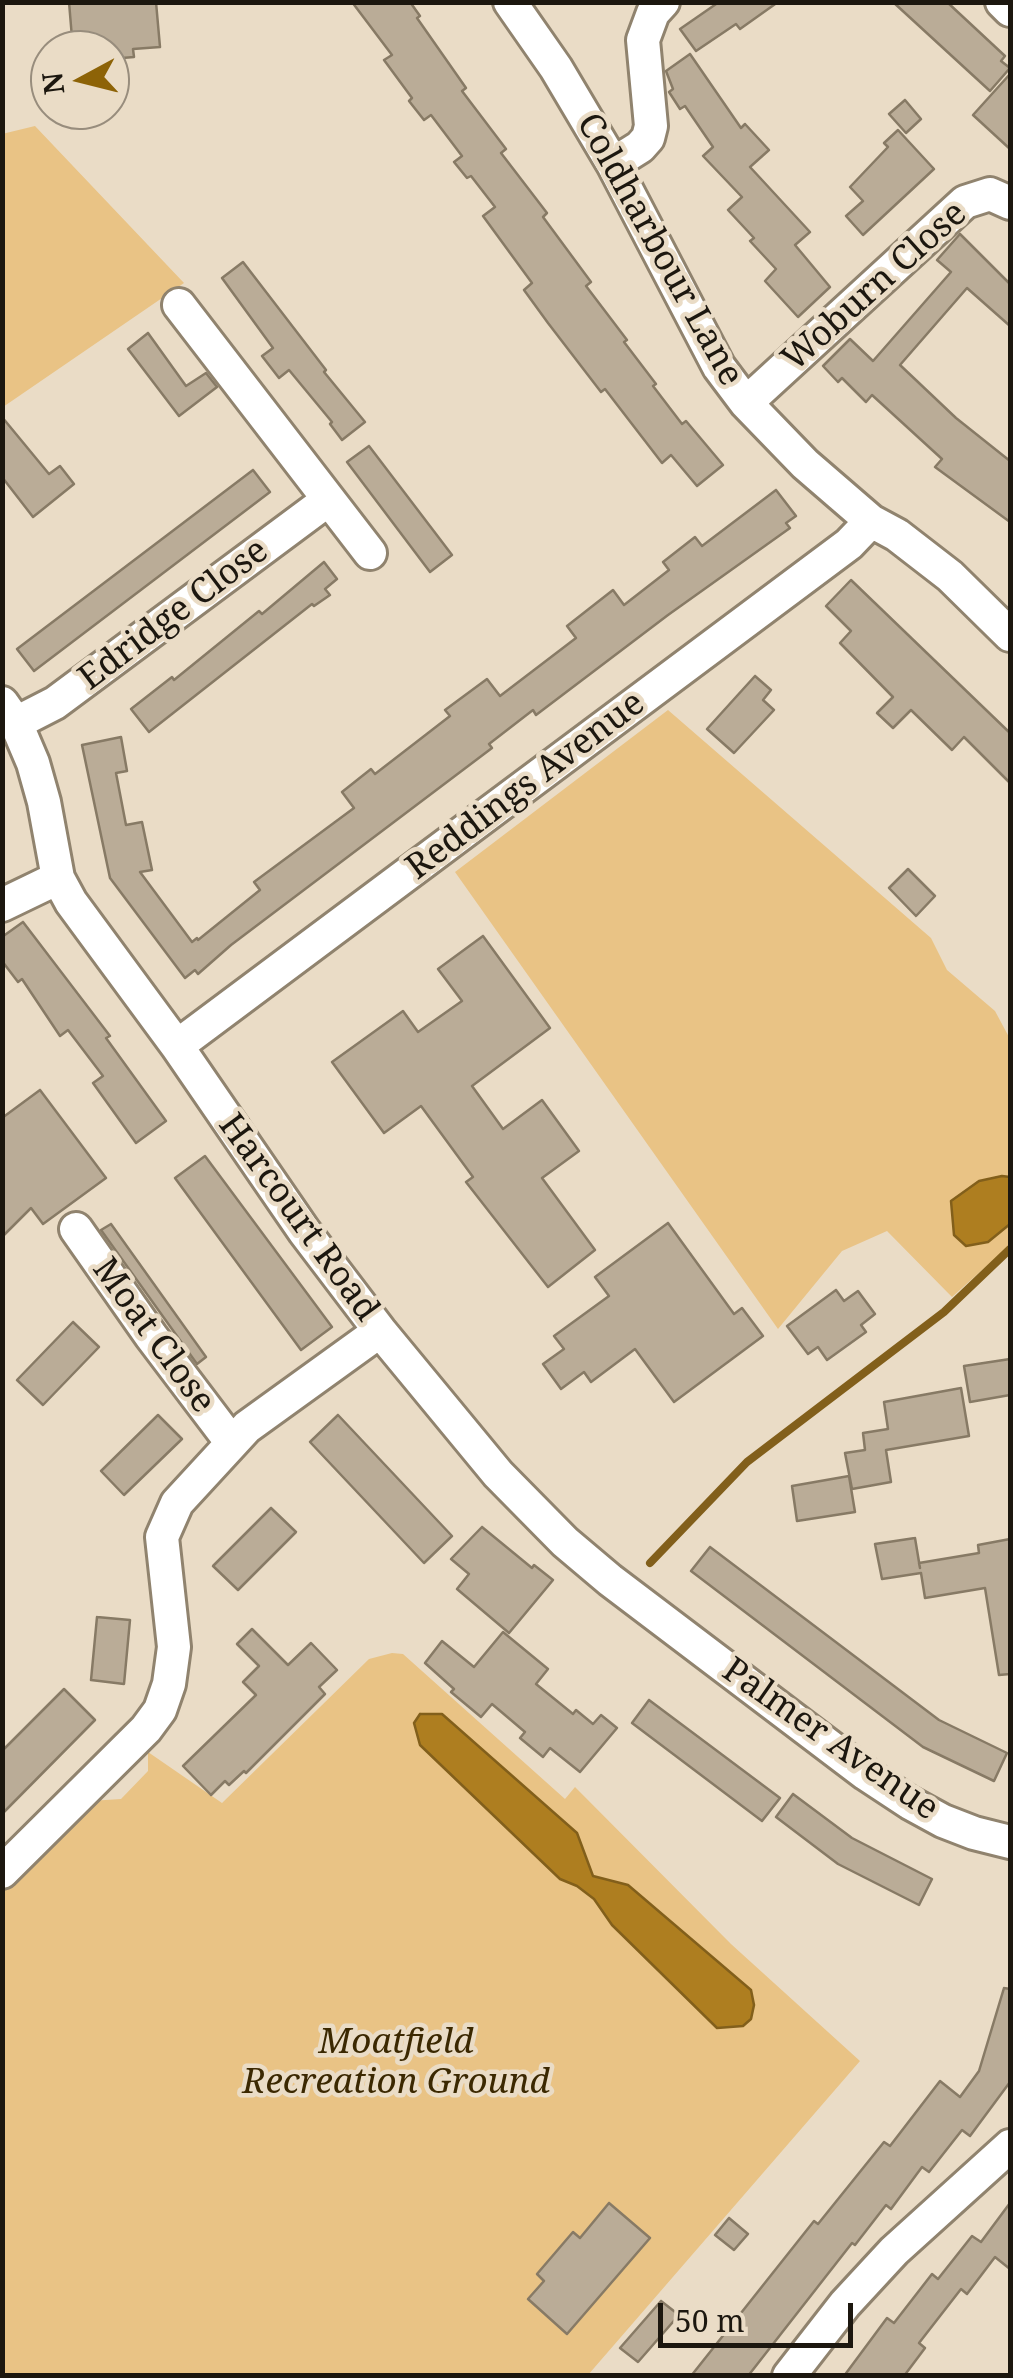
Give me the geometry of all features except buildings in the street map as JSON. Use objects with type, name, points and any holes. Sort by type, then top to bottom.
[{"type":"street","name":"Coldharbour Lane","points":[[510,2],[556,68],[613,164],[719,367],[746,404],[771,432],[871,520],[950,576],[1010,635]]},
{"type":"street","points":[[613,164],[640,147],[652,126],[642,40],[653,12],[663,2]]},
{"type":"street","points":[[1002,2],[1010,10]]},
{"type":"street","name":"Woburn Close","points":[[746,404],[965,202],[990,194],[1010,203]]},
{"type":"street","points":[[179,305],[370,554]]},
{"type":"street","name":"Edridge Close","points":[[9,713],[55,703],[328,500]]},
{"type":"street","name":"Reddings Avenue","points":[[177,1046],[849,544],[871,520]]},
{"type":"street","name":"Harcourt Road","points":[[9,713],[44,802],[58,878],[71,902],[177,1046],[304,1231],[380,1331],[528,1506],[610,1580],[708,1654]]},
{"type":"street","points":[[2,905],[58,878]]},
{"type":"street","name":"Moat Close","points":[[76,1228],[151,1336],[232,1442]]},
{"type":"street","points":[[2,1872],[146,1729],[160,1710],[169,1684],[174,1648],[162,1548],[164,1527],[177,1503],[247,1427],[380,1331]]},
{"type":"street","name":"Palmer Avenue","points":[[708,1654],[910,1804],[974,1833],[1010,1842]]},
{"type":"street","points":[[789,2376],[845,2304],[894,2251],[1010,2146]]},
{"type":"green space","points":[[30,127],[39,130],[184,283],[3,407],[2,134]]},
{"type":"green space","points":[[668,710],[931,938],[947,970],[995,1011],[1010,1039],[1010,1177],[979,1181],[951,1201],[988,1242],[1010,1224],[1010,1245],[952,1297],[887,1231],[842,1251],[778,1329],[455,872]]},
{"type":"green space","name":"Moatfield Recreation Ground","points":[[403,1654],[565,1799],[575,1787],[731,1944],[860,2061],[588,2375],[3,2376],[3,1889],[90,1801],[121,1799],[148,1771],[148,1752],[222,1803],[369,1659]]},
{"type":"shaded area","points":[[1010,1177],[1010,1224],[988,1242],[966,1246],[954,1235],[951,1201],[979,1181]]},
{"type":"shaded area","points":[[420,1714],[442,1714],[577,1833],[593,1876],[628,1885],[751,1990],[751,2019],[743,2026],[717,2028],[612,1925],[594,1899],[560,1879],[420,1745],[414,1723]]},
{"type":"waterway","points":[[650,1563],[747,1462],[944,1312],[1010,1249]]}]
